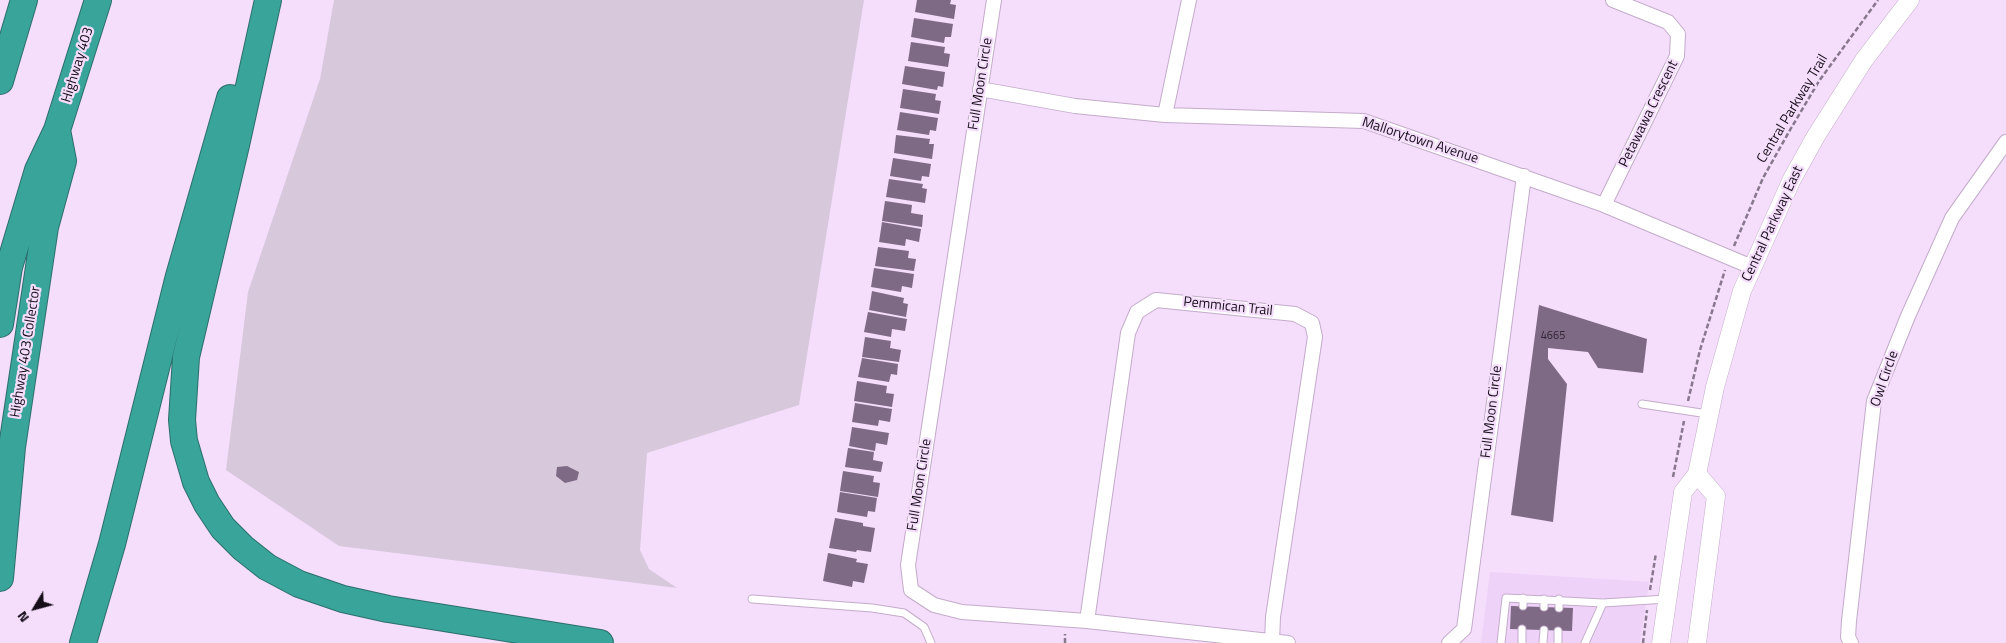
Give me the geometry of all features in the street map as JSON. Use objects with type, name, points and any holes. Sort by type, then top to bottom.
[{"type":"highway","points":[[0,81],[24,0]]},
{"type":"highway","name":"Highway 403","points":[[0,324],[10,267],[35,179],[57,130],[98,0]]},
{"type":"highway","points":[[83,643],[96,603],[179,276],[221,132],[254,0]]},
{"type":"highway","points":[[268,0],[186,357],[182,401],[184,441],[196,482],[207,504],[223,528],[242,548],[267,567],[299,584],[343,599],[388,609],[600,643]]},
{"type":"highway","name":"Highway 403 Collector","points":[[0,578],[12,447],[45,227],[64,161],[57,130]]},
{"type":"highway","points":[[89,643],[96,603]]},
{"type":"street","name":"Full Moon Circle","points":[[994,0],[908,565],[911,590],[934,605],[962,612],[1087,621],[1288,643]]},
{"type":"street","points":[[1165,115],[1189,0]]},
{"type":"street","name":"Petawawa Crescent","points":[[1604,205],[1677,56],[1678,34],[1668,22],[1613,0]]},
{"type":"street","name":"Central Parkway East","points":[[1661,643],[1683,492],[1697,474],[1708,414],[1735,312],[1752,266],[1792,179],[1816,136],[1851,79],[1884,32],[1910,0]]},
{"type":"street","name":"Mallorytown Avenue","points":[[980,89],[1075,106],[1165,115],[1364,121],[1604,205],[1752,266]]},
{"type":"street","name":"Owl Circle","points":[[1851,643],[1848,637],[1849,621],[1874,401],[1908,316],[1952,218],[2006,142]]},
{"type":"street","name":"Full Moon Circle","points":[[1449,643],[1464,629],[1524,176]]},
{"type":"street","name":"Pemmican Trail","points":[[1087,621],[1128,333],[1137,312],[1156,300],[1295,314],[1312,323],[1315,337],[1273,617],[1272,642]]},
{"type":"street","points":[[1697,474],[1716,496],[1697,643]]},
{"type":"lane","points":[[1642,404],[1708,414]]},
{"type":"lane","points":[[1501,643],[1506,598],[1523,602],[1544,599],[1603,602],[1667,599]]},
{"type":"lane","points":[[752,599],[872,608],[904,613],[924,627],[931,643]]},
{"type":"lane","points":[[1544,599],[1544,607]]},
{"type":"lane","points":[[1559,600],[1559,608]]},
{"type":"lane","points":[[1585,643],[1603,602]]},
{"type":"lane","points":[[1522,629],[1522,643]]},
{"type":"lane","points":[[1543,643],[1544,630]]},
{"type":"lane","points":[[1558,631],[1558,643]]},
{"type":"path","name":"Central Parkway Trail","points":[[1738,236],[1763,178],[1814,89],[1878,0]]},
{"type":"path","points":[[1690,392],[1722,277]]},
{"type":"path","points":[[1065,634],[1065,643]]},
{"type":"shaded area","points":[[334,0],[864,0],[799,405],[647,453],[640,550],[649,569],[677,588],[339,546],[226,470],[248,292],[320,79]]},
{"type":"shaded area","points":[[1490,572],[1649,582],[1640,643],[1481,643]]},
{"type":"building","points":[[917,0],[951,0],[950,4],[956,5],[954,19],[915,12]]},
{"type":"building","points":[[914,18],[953,24],[951,37],[945,37],[944,43],[911,37]]},
{"type":"building","points":[[911,42],[945,47],[944,53],[950,54],[948,67],[908,61]]},
{"type":"building","points":[[905,66],[945,72],[943,87],[938,86],[937,90],[902,84]]},
{"type":"building","points":[[903,89],[936,94],[935,100],[941,101],[939,114],[900,108]]},
{"type":"building","points":[[900,112],[938,118],[936,131],[930,130],[929,135],[897,130]]},
{"type":"building","points":[[896,135],[930,139],[929,144],[934,144],[932,159],[894,153]]},
{"type":"building","points":[[893,158],[931,164],[929,177],[922,176],[921,181],[890,176]]},
{"type":"building","points":[[889,179],[923,184],[922,188],[927,189],[925,203],[886,197]]},
{"type":"building","points":[[885,201],[912,205],[911,213],[923,215],[922,227],[882,221]]},
{"type":"building","points":[[882,222],[921,229],[919,242],[906,239],[905,246],[879,242]]},
{"type":"building","points":[[878,247],[909,251],[908,258],[916,259],[914,271],[875,266]]},
{"type":"building","points":[[874,268],[914,274],[912,288],[902,286],[901,292],[871,287]]},
{"type":"building","points":[[872,291],[904,298],[903,303],[908,304],[906,317],[869,310]]},
{"type":"building","points":[[1539,305],[1647,339],[1643,373],[1598,368],[1588,352],[1548,348],[1548,359],[1567,384],[1553,522],[1511,515]]},
{"type":"building","points":[[868,312],[907,319],[905,331],[892,329],[891,337],[864,332]]},
{"type":"building","points":[[865,337],[891,341],[890,348],[901,350],[899,362],[862,357]]},
{"type":"building","points":[[862,358],[898,364],[897,375],[891,374],[889,382],[858,377]]},
{"type":"building","points":[[857,381],[887,386],[886,393],[894,394],[892,407],[854,401]]},
{"type":"building","points":[[855,403],[892,409],[890,422],[879,420],[878,426],[852,422]]},
{"type":"building","points":[[852,427],[889,433],[887,445],[876,443],[875,451],[849,446]]},
{"type":"building","points":[[848,448],[874,452],[873,460],[883,462],[881,472],[845,467]]},
{"type":"building","points":[[567,466],[579,472],[577,480],[565,483],[556,476],[557,467]]},
{"type":"building","points":[[843,471],[874,476],[873,482],[880,483],[878,497],[840,491]]},
{"type":"building","points":[[840,492],[877,498],[875,512],[868,511],[867,517],[837,512]]},
{"type":"building","points":[[835,518],[863,523],[863,526],[875,528],[871,552],[829,548]]},
{"type":"building","points":[[828,553],[857,559],[856,562],[868,564],[864,583],[853,581],[852,587],[823,581]]},
{"type":"building","points":[[1511,606],[1573,608],[1572,631],[1510,629]]}]
